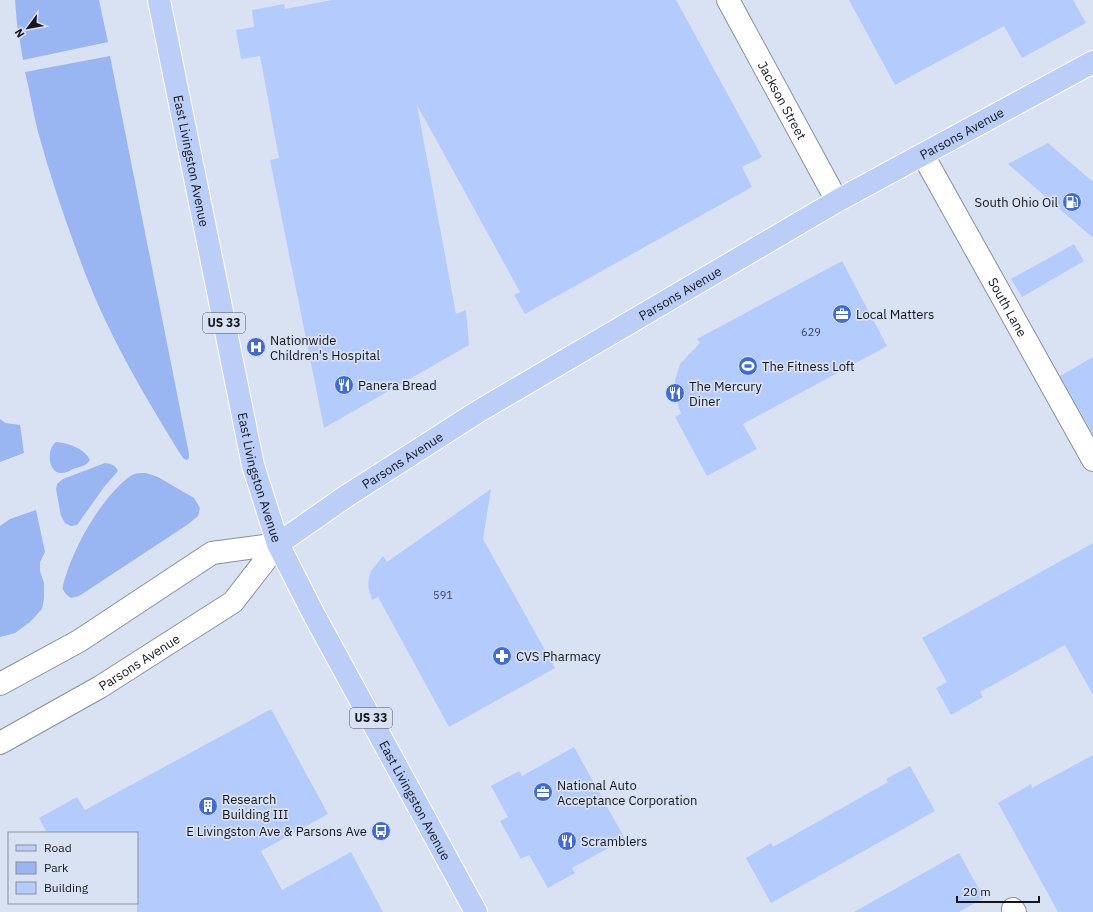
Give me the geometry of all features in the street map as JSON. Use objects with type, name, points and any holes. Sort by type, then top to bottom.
[{"type":"main road","name":"East Livingston Avenue","points":[[159,0],[253,465],[278,544],[313,613],[476,912]]},
{"type":"main road","name":"Parsons Avenue","points":[[278,544],[344,497],[479,412],[837,201],[1093,62]]},
{"type":"street","name":"Jackson Street","points":[[728,0],[837,201]]},
{"type":"street","name":"South Lane","points":[[923,155],[1093,460]]},
{"type":"street","name":"Parsons Avenue","points":[[0,684],[79,641],[212,553],[278,544]]},
{"type":"street","name":"Parsons Avenue","points":[[0,743],[100,686],[232,602],[278,544]]},
{"type":"green space","points":[[15,0],[99,0],[108,42],[23,60]]},
{"type":"green space","points":[[110,56],[189,454],[189,458],[187,460],[184,459],[179,452],[140,387],[94,296],[72,238],[48,167],[38,132],[25,72]]},
{"type":"green space","points":[[0,419],[5,423],[20,425],[24,453],[0,462]]},
{"type":"green space","points":[[56,442],[80,449],[90,460],[85,465],[67,472],[57,472],[53,469],[50,460],[51,450]]},
{"type":"green space","points":[[105,463],[113,465],[118,471],[104,487],[77,525],[71,526],[65,523],[61,516],[56,489],[57,484],[63,479]]},
{"type":"green space","points":[[146,473],[158,477],[194,498],[200,508],[198,516],[187,525],[79,596],[71,598],[66,594],[63,587],[67,572],[84,533],[100,508],[119,486],[133,475]]},
{"type":"green space","points":[[36,510],[45,552],[40,562],[40,571],[44,583],[42,609],[30,622],[15,633],[0,637],[0,526],[10,519]]},
{"type":"building","points":[[332,0],[676,0],[762,157],[742,167],[752,187],[525,314],[514,295],[520,292],[417,105],[456,314],[466,310],[469,345],[324,428],[270,160],[279,158],[260,56],[241,59],[236,30],[254,27],[252,10],[284,4],[285,9]]},
{"type":"building","points":[[849,0],[1073,0],[1086,23],[1022,58],[1004,26],[895,85]]},
{"type":"building","name":"South Ohio Oil","points":[[1048,143],[1093,182],[1093,238],[1008,164]]},
{"type":"building","points":[[1074,244],[1084,261],[1022,297],[1011,279]]},
{"type":"building","points":[[842,261],[887,346],[743,424],[757,449],[707,476],[675,417],[681,414],[675,395],[675,380],[680,364],[700,343],[697,339]]},
{"type":"building","points":[[1093,357],[1093,434],[1060,376]]},
{"type":"building","name":"CVS Pharmacy","points":[[491,489],[483,539],[555,668],[449,727],[378,597],[372,600],[368,586],[369,578],[371,571],[383,556],[387,562]]},
{"type":"building","points":[[1093,543],[1093,695],[1065,645],[980,692],[983,697],[951,715],[936,688],[947,682],[922,638]]},
{"type":"building","name":"Research Building III","points":[[271,709],[328,814],[261,851],[282,890],[351,852],[383,912],[137,912],[138,832],[44,832],[46,831],[39,818],[77,797],[85,810]]},
{"type":"building","points":[[574,747],[625,839],[572,868],[575,873],[548,888],[529,855],[521,859],[500,821],[508,817],[491,786],[519,771],[522,776]]},
{"type":"building","points":[[1093,755],[1093,912],[1058,912],[998,803],[1031,784],[1032,788]]},
{"type":"building","points":[[910,766],[935,811],[771,903],[746,858],[771,843],[773,847],[888,782],[886,779]]},
{"type":"building","points":[[959,853],[984,898],[959,912],[854,912]]},
{"type":"place","name":"South Ohio Oil","points":[[1072,202]]},
{"type":"place","name":"Local Matters","points":[[842,314]]},
{"type":"place","name":"Nationwide Children's Hospital","points":[[256,347]]},
{"type":"place","name":"The Fitness Loft","points":[[748,366]]},
{"type":"place","name":"Panera Bread","points":[[344,385]]},
{"type":"place","name":"The Mercury Diner","points":[[675,393]]},
{"type":"place","name":"CVS Pharmacy","points":[[502,656]]},
{"type":"place","name":"National Auto Acceptance Corporation","points":[[543,792]]},
{"type":"place","name":"Research Building III","points":[[208,806]]},
{"type":"place","name":"E Livingston Ave & Parsons Ave","points":[[381,831]]},
{"type":"place","name":"Scramblers","points":[[567,841]]}]
